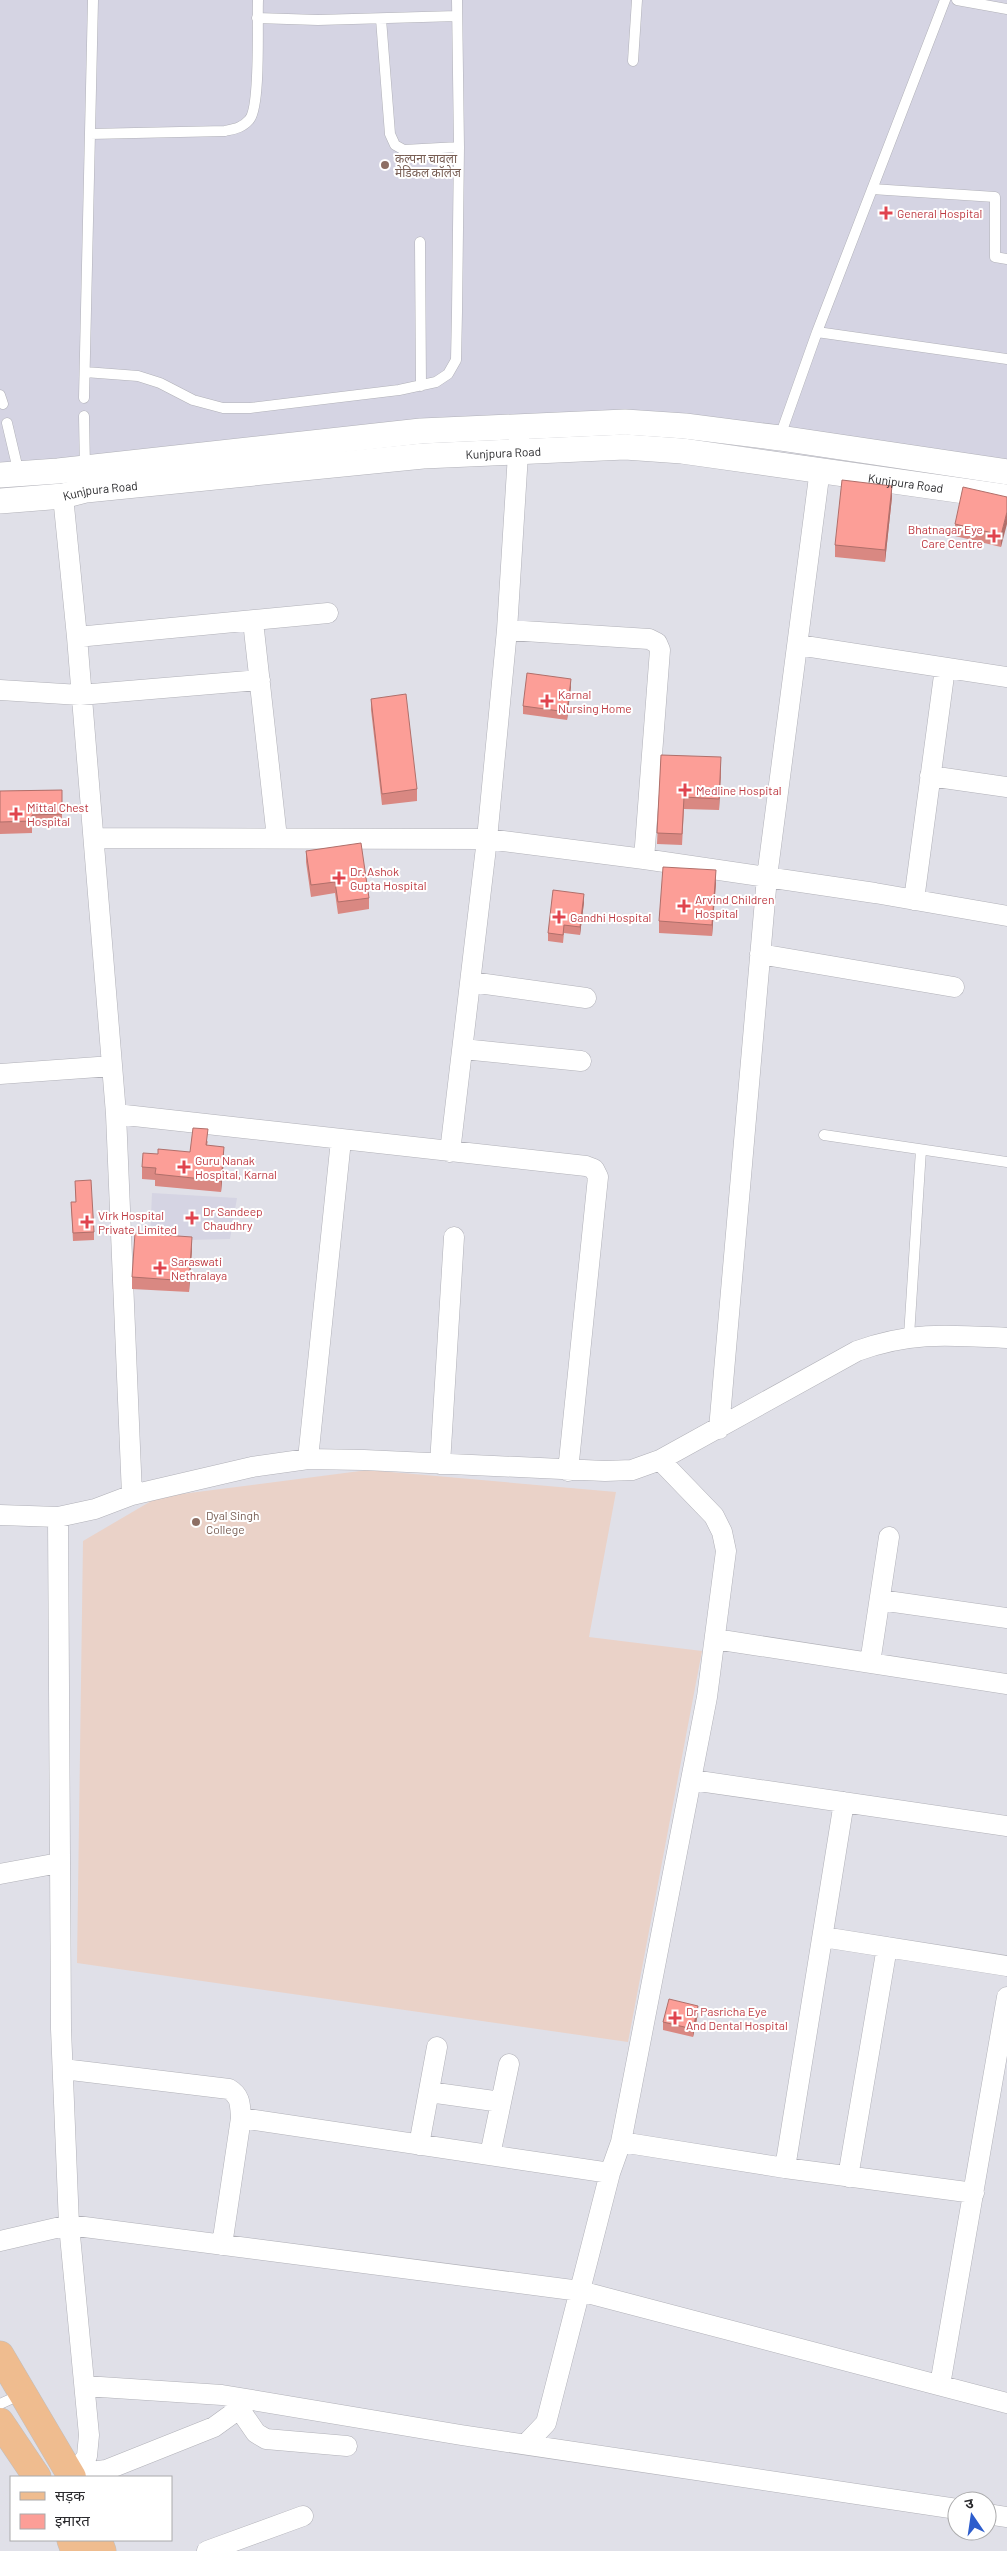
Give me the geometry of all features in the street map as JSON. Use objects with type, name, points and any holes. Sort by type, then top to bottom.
[{"type":"main road","points":[[0,2355],[11,2399],[75,2474]]},
{"type":"main road","points":[[0,2422],[36,2476]]},
{"type":"street","name":"Kunjpura Road","points":[[14,487],[78,484],[421,431],[519,425],[625,422],[685,426],[777,451],[820,469],[1007,498]]},
{"type":"street","points":[[450,1152],[487,839],[507,630],[520,451],[519,425]]},
{"type":"street","name":"Kunjpura Road","points":[[14,487],[78,484],[423,456],[625,447],[682,451],[777,451],[1007,472]]},
{"type":"street","points":[[720,1429],[767,877],[820,469]]},
{"type":"street","points":[[78,484],[77,637],[80,695],[94,838],[116,1114],[132,1495]]},
{"type":"street","points":[[77,637],[328,613]]},
{"type":"street","points":[[253,621],[277,838]]},
{"type":"street","points":[[507,630],[649,639],[657,643],[660,650],[644,859]]},
{"type":"street","points":[[798,645],[1007,677]]},
{"type":"street","points":[[914,900],[944,668]]},
{"type":"street","points":[[0,690],[80,695],[260,680]]},
{"type":"street","points":[[930,776],[1007,786]]},
{"type":"street","points":[[94,838],[487,839],[767,877],[1007,916]]},
{"type":"street","points":[[760,954],[954,987]]},
{"type":"street","points":[[471,982],[586,998]]},
{"type":"street","points":[[463,1049],[581,1061]]},
{"type":"street","points":[[0,1074],[112,1066]]},
{"type":"street","points":[[116,1114],[586,1166],[594,1169],[598,1178],[568,1470]]},
{"type":"street","points":[[308,1460],[341,1140]]},
{"type":"street","points":[[440,1464],[454,1237]]},
{"type":"street","points":[[0,1515],[58,1517],[95,1509],[132,1495],[252,1467],[308,1460],[568,1470],[632,1470],[660,1460],[720,1429],[782,1391],[857,1351],[886,1340],[909,1336],[943,1334],[1007,1338]]},
{"type":"street","points":[[526,2444],[546,2423],[610,2173],[621,2142],[692,1780],[715,1640],[726,1551],[722,1532],[714,1516],[660,1460]]},
{"type":"street","points":[[58,1517],[59,1863],[63,2069],[69,2225],[90,2445],[87,2456],[75,2474]]},
{"type":"street","points":[[870,1663],[889,1536]]},
{"type":"street","points":[[880,1600],[1007,1618]]},
{"type":"street","points":[[715,1640],[1007,1684]]},
{"type":"street","points":[[692,1780],[1007,1826]]},
{"type":"street","points":[[785,2168],[844,1802]]},
{"type":"street","points":[[0,1874],[59,1863]]},
{"type":"street","points":[[823,1937],[1007,1966]]},
{"type":"street","points":[[848,2177],[888,1946]]},
{"type":"street","points":[[940,2385],[1007,1997]]},
{"type":"street","points":[[418,2144],[437,2047]]},
{"type":"street","points":[[490,2155],[509,2064]]},
{"type":"street","points":[[63,2069],[229,2089],[236,2093],[240,2102],[241,2118],[222,2245]]},
{"type":"street","points":[[429,2092],[501,2102]]},
{"type":"street","points":[[241,2118],[610,2173]]},
{"type":"street","points":[[621,2142],[785,2168],[974,2194]]},
{"type":"street","points":[[0,2241],[69,2225],[580,2290],[1007,2404]]},
{"type":"street","points":[[85,2386],[222,2395],[241,2403],[947,2507]]},
{"type":"street","points":[[241,2403],[256,2433],[266,2439],[347,2446]]},
{"type":"street","points":[[75,2474],[106,2470],[214,2427],[232,2414],[241,2403]]},
{"type":"street","points":[[207,2551],[304,2516]]},
{"type":"lane","points":[[84,398],[93,0]]},
{"type":"lane","points":[[90,134],[225,131],[240,127],[251,119],[256,103],[258,0]]},
{"type":"lane","points":[[85,372],[138,376],[193,400],[223,408],[250,408],[420,386],[436,382],[448,374],[456,360],[459,147],[457,0]]},
{"type":"lane","points":[[633,61],[638,0]]},
{"type":"lane","points":[[777,451],[817,332],[945,0]]},
{"type":"lane","points":[[957,0],[1007,9]]},
{"type":"lane","points":[[258,18],[318,20],[457,16]]},
{"type":"lane","points":[[380,19],[390,134],[395,145],[404,150],[459,147]]},
{"type":"lane","points":[[872,189],[995,197],[995,257],[1007,259]]},
{"type":"lane","points":[[420,242],[420,386]]},
{"type":"lane","points":[[817,332],[1007,359]]},
{"type":"lane","points":[[78,484],[84,416]]},
{"type":"lane","points":[[8,423],[14,487]]},
{"type":"lane","points":[[824,1135],[1007,1162]]},
{"type":"lane","points":[[909,1336],[922,1150]]},
{"type":"shaded area","points":[[0,0],[1007,0],[1007,463],[770,426],[0,510]]},
{"type":"shaded area","name":"Dr Sandeep Chaudhry","points":[[152,1193],[237,1198],[230,1239],[150,1241]]},
{"type":"shaded area","points":[[368,1470],[616,1492],[589,1637],[702,1651],[628,2042],[77,1963],[83,1541],[158,1497]]},
{"type":"building","points":[[842,480],[892,486],[885,550],[835,545]]},
{"type":"building","points":[[963,487],[1007,497],[1007,512],[1001,535],[955,524]]},
{"type":"building","points":[[527,673],[571,679],[567,712],[523,706]]},
{"type":"building","points":[[406,694],[417,789],[382,794],[371,699]]},
{"type":"building","points":[[661,755],[721,757],[719,799],[684,797],[682,834],[657,833]]},
{"type":"building","points":[[62,790],[62,814],[32,815],[32,821],[0,822],[0,791]]},
{"type":"building","points":[[361,843],[369,898],[338,902],[335,882],[311,885],[306,851]]},
{"type":"building","points":[[663,867],[716,870],[712,925],[659,921]]},
{"type":"building","points":[[553,890],[584,894],[580,927],[564,925],[563,935],[548,933]]},
{"type":"building","points":[[193,1128],[208,1129],[206,1145],[224,1147],[221,1181],[155,1174],[156,1168],[142,1167],[143,1153],[158,1154],[158,1149],[190,1152]]},
{"type":"building","points":[[91,1180],[94,1232],[73,1233],[71,1202],[76,1202],[75,1181]]},
{"type":"building","points":[[135,1233],[192,1237],[189,1281],[132,1277]]},
{"type":"building","points":[[669,1999],[698,2006],[693,2029],[663,2022]]},
{"type":"place","name":"कल्पना चावला मेडिकल कॉलेज","points":[[385,165]]},
{"type":"place","name":"General Hospital","points":[[886,213]]},
{"type":"place","name":"Bhatnagar Eye Care Centre","points":[[994,536]]},
{"type":"place","name":"Karnal Nursing Home","points":[[547,701]]},
{"type":"place","name":"Medline Hospital","points":[[685,790]]},
{"type":"place","name":"Mittal Chest Hospital","points":[[16,814]]},
{"type":"place","name":"Dr. Ashok Gupta Hospital","points":[[339,878]]},
{"type":"place","name":"Arvind Children Hospital","points":[[684,906]]},
{"type":"place","name":"Gandhi Hospital","points":[[559,917]]},
{"type":"place","name":"Guru Nanak Hospital, Karnal","points":[[184,1167]]},
{"type":"place","name":"Dr Sandeep Chaudhry","points":[[192,1218]]},
{"type":"place","name":"Virk Hospital Private Limited","points":[[87,1222]]},
{"type":"place","name":"Saraswati Nethralaya","points":[[160,1268]]},
{"type":"place","name":"Dyal Singh College","points":[[196,1522]]},
{"type":"place","name":"Dr Pasricha Eye And Dental Hospital","points":[[675,2018]]}]
